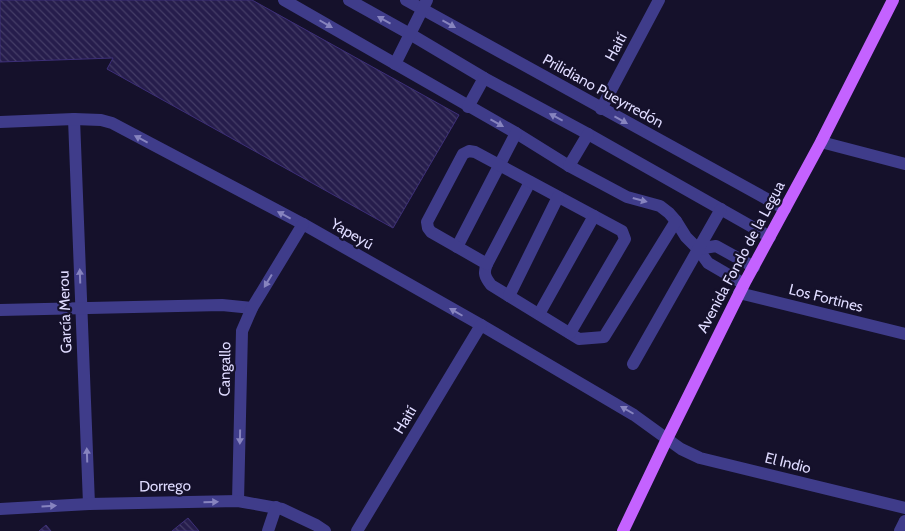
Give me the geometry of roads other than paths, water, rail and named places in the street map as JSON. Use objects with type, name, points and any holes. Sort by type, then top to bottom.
[{"type":"main road","name":"Avenida Fondo de la Legua","points":[[623,531],[742,288],[821,142],[893,0]]},
{"type":"street","name":"Los Fortines","points":[[284,0],[516,133],[569,166],[627,197],[660,206],[676,220],[686,237],[708,263],[742,288],[905,334]]},
{"type":"street","points":[[349,0],[484,78],[588,134],[770,237]]},
{"type":"street","name":"Prilidiano Pueyrredón","points":[[406,0],[425,5],[601,108],[784,209]]},
{"type":"street","name":"Haití","points":[[601,108],[659,0]]},
{"type":"street","points":[[395,64],[425,5]]},
{"type":"street","points":[[468,107],[484,78]]},
{"type":"street","name":"Yapeyú","points":[[0,122],[74,119],[101,120],[112,124],[303,224],[481,325],[634,415],[667,439]]},
{"type":"street","name":"García Merou","points":[[74,119],[89,504]]},
{"type":"street","points":[[457,246],[516,133]]},
{"type":"street","points":[[569,166],[588,134]]},
{"type":"street","points":[[821,142],[905,164]]},
{"type":"street","points":[[487,264],[431,232],[427,222],[464,154],[470,151],[622,231],[625,240],[570,333]]},
{"type":"street","points":[[530,182],[487,264],[484,271],[486,278],[491,285],[579,339],[604,337],[676,220]]},
{"type":"street","points":[[509,296],[558,197]]},
{"type":"street","points":[[633,364],[721,209]]},
{"type":"street","points":[[539,314],[594,216]]},
{"type":"street","name":"Cangallo","points":[[238,501],[242,332],[252,308],[303,224]]},
{"type":"street","points":[[698,249],[716,246],[754,266]]},
{"type":"street","points":[[0,310],[222,305],[252,308]]},
{"type":"street","name":"Haití","points":[[357,531],[481,325]]},
{"type":"street","name":"El Indio","points":[[667,439],[681,449],[700,458],[905,508]]},
{"type":"street","name":"Dorrego","points":[[0,509],[89,504],[238,501],[282,509],[325,531]]},
{"type":"street","points":[[268,531],[276,507]]},
{"type":"street","points":[[900,531],[905,521]]}]
